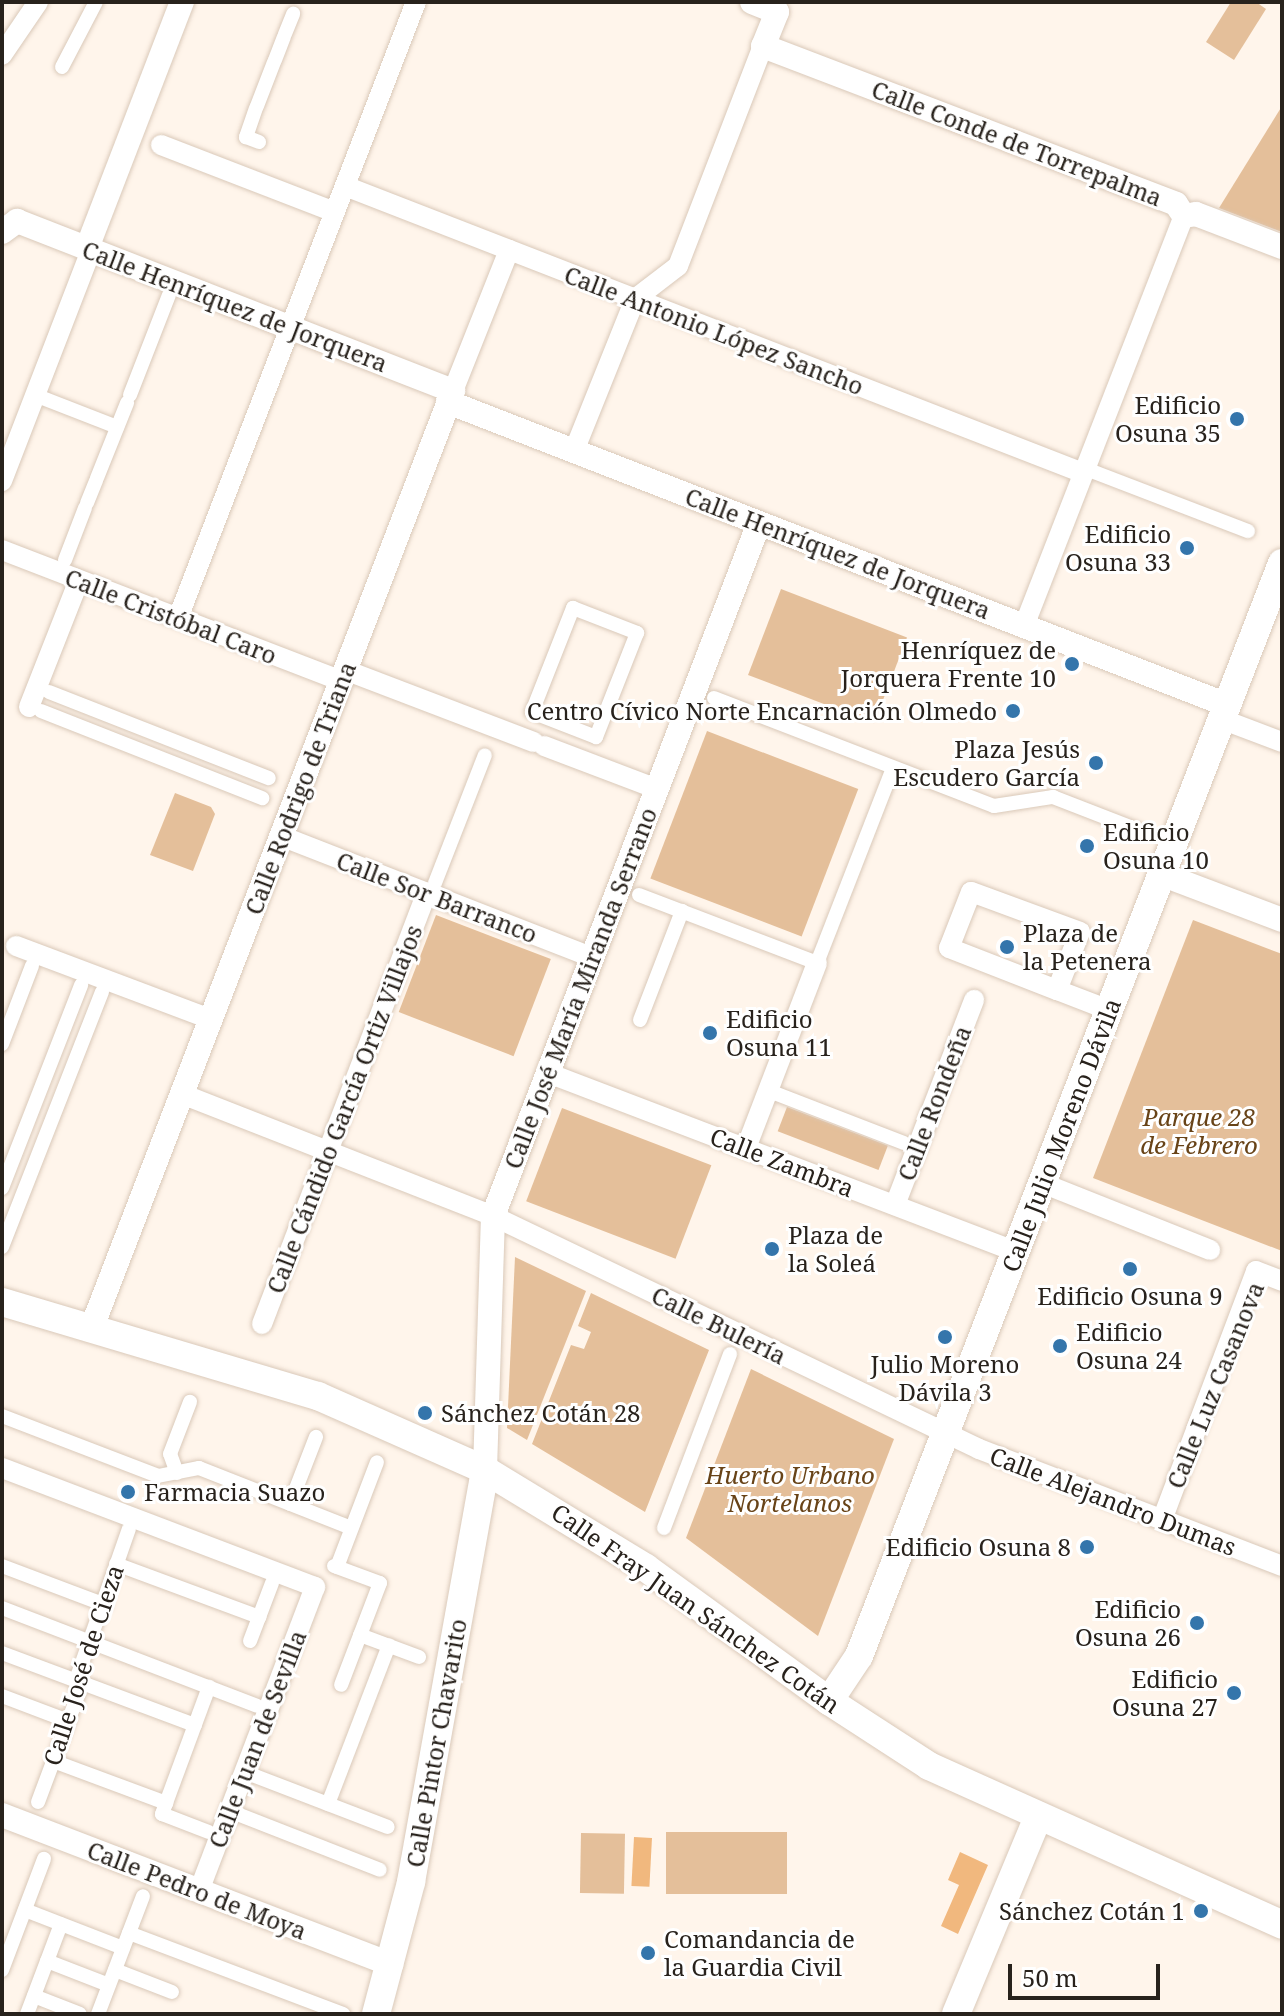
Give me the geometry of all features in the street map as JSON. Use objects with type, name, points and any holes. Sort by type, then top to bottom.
[{"type":"main road","name":"Calle Julio Moreno Dávila","points":[[829,1701],[856,1664],[1282,563]]},
{"type":"main road","name":"Calle Fray Juan Sánchez Cotán","points":[[2,1302],[318,1396],[485,1470],[634,1560],[829,1701],[929,1766],[1282,1925]]},
{"type":"main road","name":"Calle Pintor Chavarito","points":[[376,2014],[391,1964],[485,1470]]},
{"type":"main road","points":[[956,2014],[1038,1817]]},
{"type":"street","points":[[2,55],[38,2]]},
{"type":"street","points":[[62,67],[96,2]]},
{"type":"street","points":[[2,481],[182,2]]},
{"type":"street","points":[[178,618],[416,2]]},
{"type":"street","points":[[574,451],[635,299],[678,266],[777,12],[752,2]]},
{"type":"street","points":[[259,142],[246,137],[295,9]]},
{"type":"street","name":"Calle Conde de Torrepalma","points":[[763,46],[1176,204],[1184,216],[1089,472],[1024,626]]},
{"type":"street","points":[[161,145],[335,212]]},
{"type":"street","name":"Calle Antonio López Sancho","points":[[345,186],[1248,531]]},
{"type":"street","points":[[1184,216],[1196,214],[1282,247]]},
{"type":"street","name":"Calle Henríquez de Jorquera","points":[[10,226],[89,249],[291,327],[574,451],[1024,626],[1224,712],[1282,742]]},
{"type":"street","name":"Calle Rodrigo de Triana","points":[[92,1327],[509,250]]},
{"type":"street","points":[[65,560],[169,295]]},
{"type":"street","points":[[35,395],[117,427]]},
{"type":"street","name":"Calle José María Miranda Serrano","points":[[485,1470],[493,1216],[759,523]]},
{"type":"street","name":"Calle Cristóbal Caro","points":[[2,550],[178,618],[539,744],[657,789]]},
{"type":"street","points":[[79,580],[35,709],[262,798]]},
{"type":"street","points":[[573,608],[637,633],[596,737],[532,712],[573,608]]},
{"type":"street","points":[[49,692],[269,778]]},
{"type":"street","points":[[714,698],[994,806],[1053,797],[1138,830]]},
{"type":"street","name":"Calle Cándido García Ortiz Villajos","points":[[262,1324],[485,755]]},
{"type":"street","points":[[746,1148],[893,768]]},
{"type":"street","name":"Calle Sor Barranco","points":[[281,836],[431,888],[592,957]]},
{"type":"street","points":[[1161,874],[1282,920]]},
{"type":"street","points":[[1057,990],[1080,932],[971,892],[949,948],[1057,990],[1109,1010]]},
{"type":"street","points":[[639,895],[817,963]]},
{"type":"street","points":[[640,1020],[682,911]]},
{"type":"street","points":[[16,946],[210,1019]]},
{"type":"street","points":[[2,1044],[32,966]]},
{"type":"street","points":[[2,1188],[81,985]]},
{"type":"street","points":[[2,1247],[102,992]]},
{"type":"street","name":"Calle Rondeña","points":[[895,1205],[974,1000]]},
{"type":"street","name":"Calle Zambra","points":[[548,1073],[1015,1251]]},
{"type":"street","name":"Calle Bulería","points":[[182,1094],[493,1216],[945,1433]]},
{"type":"street","points":[[777,1094],[904,1143]]},
{"type":"street","points":[[1042,1183],[1210,1250]]},
{"type":"street","name":"Calle Luz Casanova","points":[[1162,1520],[1256,1271],[1282,1281]]},
{"type":"street","points":[[664,1528],[730,1354]]},
{"type":"street","points":[[177,1473],[170,1454],[190,1402]]},
{"type":"street","points":[[2,1416],[158,1476],[199,1468],[351,1528]]},
{"type":"street","name":"Calle Alejandro Dumas","points":[[945,1433],[1282,1566]]},
{"type":"street","points":[[290,1504],[316,1437]]},
{"type":"street","points":[[341,1685],[380,1583],[335,1566],[377,1462]]},
{"type":"street","name":"Calle Juan de Sevilla","points":[[2,1468],[315,1587],[199,1891]]},
{"type":"street","name":"Calle José de Cieza","points":[[38,1802],[78,1695],[76,1680],[105,1605],[129,1529]]},
{"type":"street","points":[[116,1564],[259,1617]]},
{"type":"street","points":[[2,1566],[105,1605]]},
{"type":"street","points":[[250,1641],[272,1583]]},
{"type":"street","points":[[2,1608],[257,1706]]},
{"type":"street","points":[[360,1635],[419,1657]]},
{"type":"street","points":[[328,1804],[389,1645]]},
{"type":"street","points":[[2,1653],[195,1725]]},
{"type":"street","points":[[209,1687],[162,1814],[209,1832]]},
{"type":"street","points":[[2,1696],[68,1721]]},
{"type":"street","points":[[53,1761],[166,1803]]},
{"type":"street","points":[[255,1776],[388,1827]]},
{"type":"street","points":[[240,1815],[380,1870]]},
{"type":"street","name":"Calle Pedro de Moya","points":[[4,1821],[391,1964]]},
{"type":"street","points":[[2,1970],[44,1859]]},
{"type":"street","points":[[102,2013],[109,1985],[143,1896]]},
{"type":"street","points":[[25,1910],[123,1948]]},
{"type":"street","points":[[27,2014],[61,1924]]},
{"type":"street","points":[[129,1933],[343,2014]]},
{"type":"street","points":[[47,1961],[109,1985]]},
{"type":"street","points":[[115,1970],[172,1992]]},
{"type":"street","points":[[34,1996],[80,2014]]},
{"type":"green space","points":[[1231,2],[1256,2],[1266,9],[1234,60],[1206,42]]},
{"type":"green space","points":[[1282,106],[1282,232],[1219,208]]},
{"type":"green space","points":[[781,589],[907,637],[874,723],[748,675]]},
{"type":"green space","points":[[707,731],[858,789],[802,937],[650,879]]},
{"type":"green space","points":[[175,793],[211,807],[215,814],[193,871],[150,855]]},
{"type":"green space","points":[[436,915],[551,959],[514,1056],[399,1012]]},
{"type":"green space","name":"Parque 28 de Febrero","points":[[1193,920],[1282,954],[1282,1251],[1093,1178]]},
{"type":"green space","points":[[787,1107],[888,1146],[879,1170],[778,1131]]},
{"type":"green space","points":[[562,1108],[711,1165],[676,1259],[526,1201]]},
{"type":"green space","points":[[515,1257],[586,1291],[527,1440],[507,1428]]},
{"type":"green space","points":[[591,1293],[709,1350],[645,1512],[532,1444],[571,1345],[584,1349],[591,1332],[578,1326]]},
{"type":"green space","name":"Huerto Urbano Nortelanos","points":[[751,1369],[894,1439],[818,1636],[686,1538]]},
{"type":"green space","points":[[666,1832],[787,1832],[787,1894],[666,1894]]},
{"type":"green space","points":[[581,1833],[625,1834],[624,1894],[580,1893]]},
{"type":"shaded area","points":[[634,1837],[652,1838],[649,1887],[631,1886]]},
{"type":"shaded area","points":[[960,1852],[988,1865],[958,1934],[941,1926],[959,1885],[948,1880]]},
{"type":"place","name":"Edificio Osuna 35","points":[[1237,419]]},
{"type":"place","name":"Edificio Osuna 33","points":[[1187,548]]},
{"type":"place","name":"Henríquez de Jorquera Frente 10","points":[[1072,664]]},
{"type":"place","name":"Centro Cívico Norte Encarnación Olmedo","points":[[1013,711]]},
{"type":"place","name":"Plaza Jesús Escudero García","points":[[1096,763]]},
{"type":"place","name":"Edificio Osuna 10","points":[[1087,846]]},
{"type":"place","name":"Plaza de la Petenera","points":[[1007,947]]},
{"type":"place","name":"Edificio Osuna 11","points":[[710,1033]]},
{"type":"place","name":"Plaza de la Soleá","points":[[772,1249]]},
{"type":"place","name":"Edificio Osuna 9","points":[[1130,1269]]},
{"type":"place","name":"Julio Moreno Dávila 3","points":[[945,1337]]},
{"type":"place","name":"Edificio Osuna 24","points":[[1060,1346]]},
{"type":"place","name":"Sánchez Cotán 28","points":[[425,1413]]},
{"type":"place","name":"Farmacia Suazo","points":[[128,1492]]},
{"type":"place","name":"Edificio Osuna 8","points":[[1087,1547]]},
{"type":"place","name":"Edificio Osuna 26","points":[[1197,1623]]},
{"type":"place","name":"Edificio Osuna 27","points":[[1234,1693]]},
{"type":"place","name":"Sánchez Cotán 1","points":[[1201,1911]]},
{"type":"place","name":"Comandancia de la Guardia Civil","points":[[648,1953]]}]
